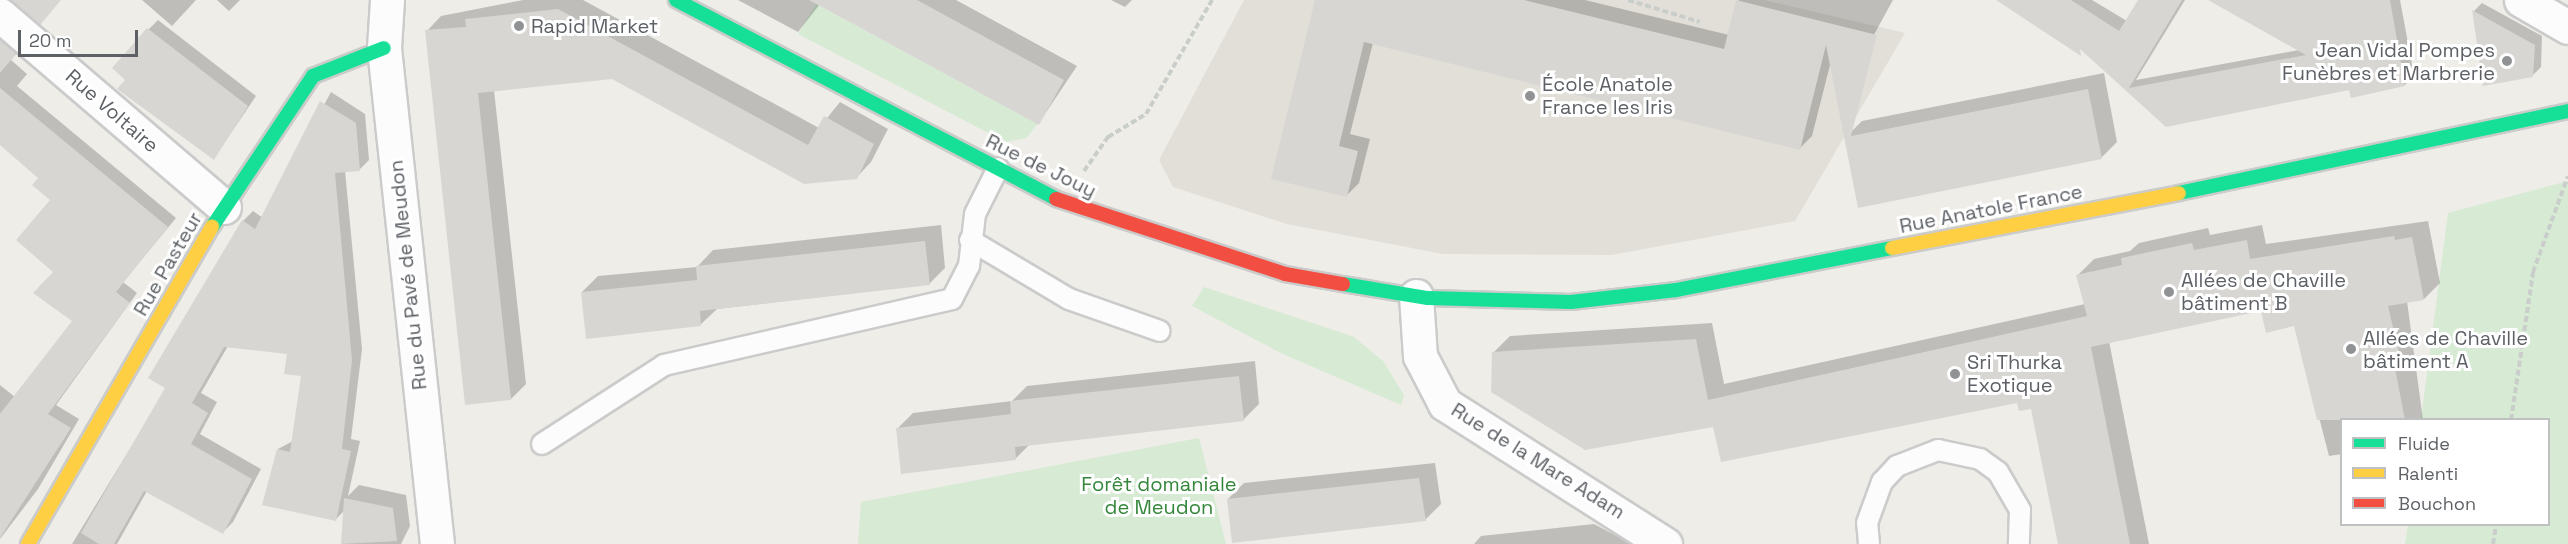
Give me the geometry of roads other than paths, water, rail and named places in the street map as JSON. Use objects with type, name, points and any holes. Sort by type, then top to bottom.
[{"type":"main road","name":"Rue de Jouy","points":[[676,0],[1064,202],[1174,243],[1285,274],[1416,296]]},
{"type":"main road","name":"Rue Pasteur","points":[[28,544],[224,207],[313,76],[384,48]]},
{"type":"main road","name":"Rue Anatole France","points":[[1416,296],[1571,302],[1676,290],[2429,144],[2568,111]]},
{"type":"street","points":[[2521,0],[2568,27]]},
{"type":"street","name":"Rue du Pavé de Meudon","points":[[389,2],[384,48],[437,544]]},
{"type":"street","name":"Rue Voltaire","points":[[0,15],[224,207]]},
{"type":"street","name":"Rue de la Mare Adam","points":[[1416,296],[1420,356],[1445,404],[1665,544]]},
{"type":"lane","points":[[542,444],[664,364],[952,299],[969,266],[970,240],[975,214],[998,168]]},
{"type":"lane","points":[[970,240],[1069,299],[1160,331]]},
{"type":"lane","points":[[1869,544],[1869,512],[1882,482],[1897,466],[1938,450],[1960,452],[1998,472],[2020,510],[2019,544]]},
{"type":"place","name":"Rapid Market","points":[[519,26]]},
{"type":"place","name":"Jean Vidal Pompes Funèbres et Marbrerie","points":[[2507,61]]},
{"type":"place","name":"École Anatole France les Iris","points":[[1530,96]]},
{"type":"place","name":"Allées de Chaville bâtiment B","points":[[2169,292]]},
{"type":"place","name":"Allées de Chaville bâtiment A","points":[[2351,349]]},
{"type":"place","name":"Sri Thurka Exotique","points":[[1955,374]]},
{"type":"park label","name":"Forêt domaniale de Meudon","points":[[1159,496]]}]
